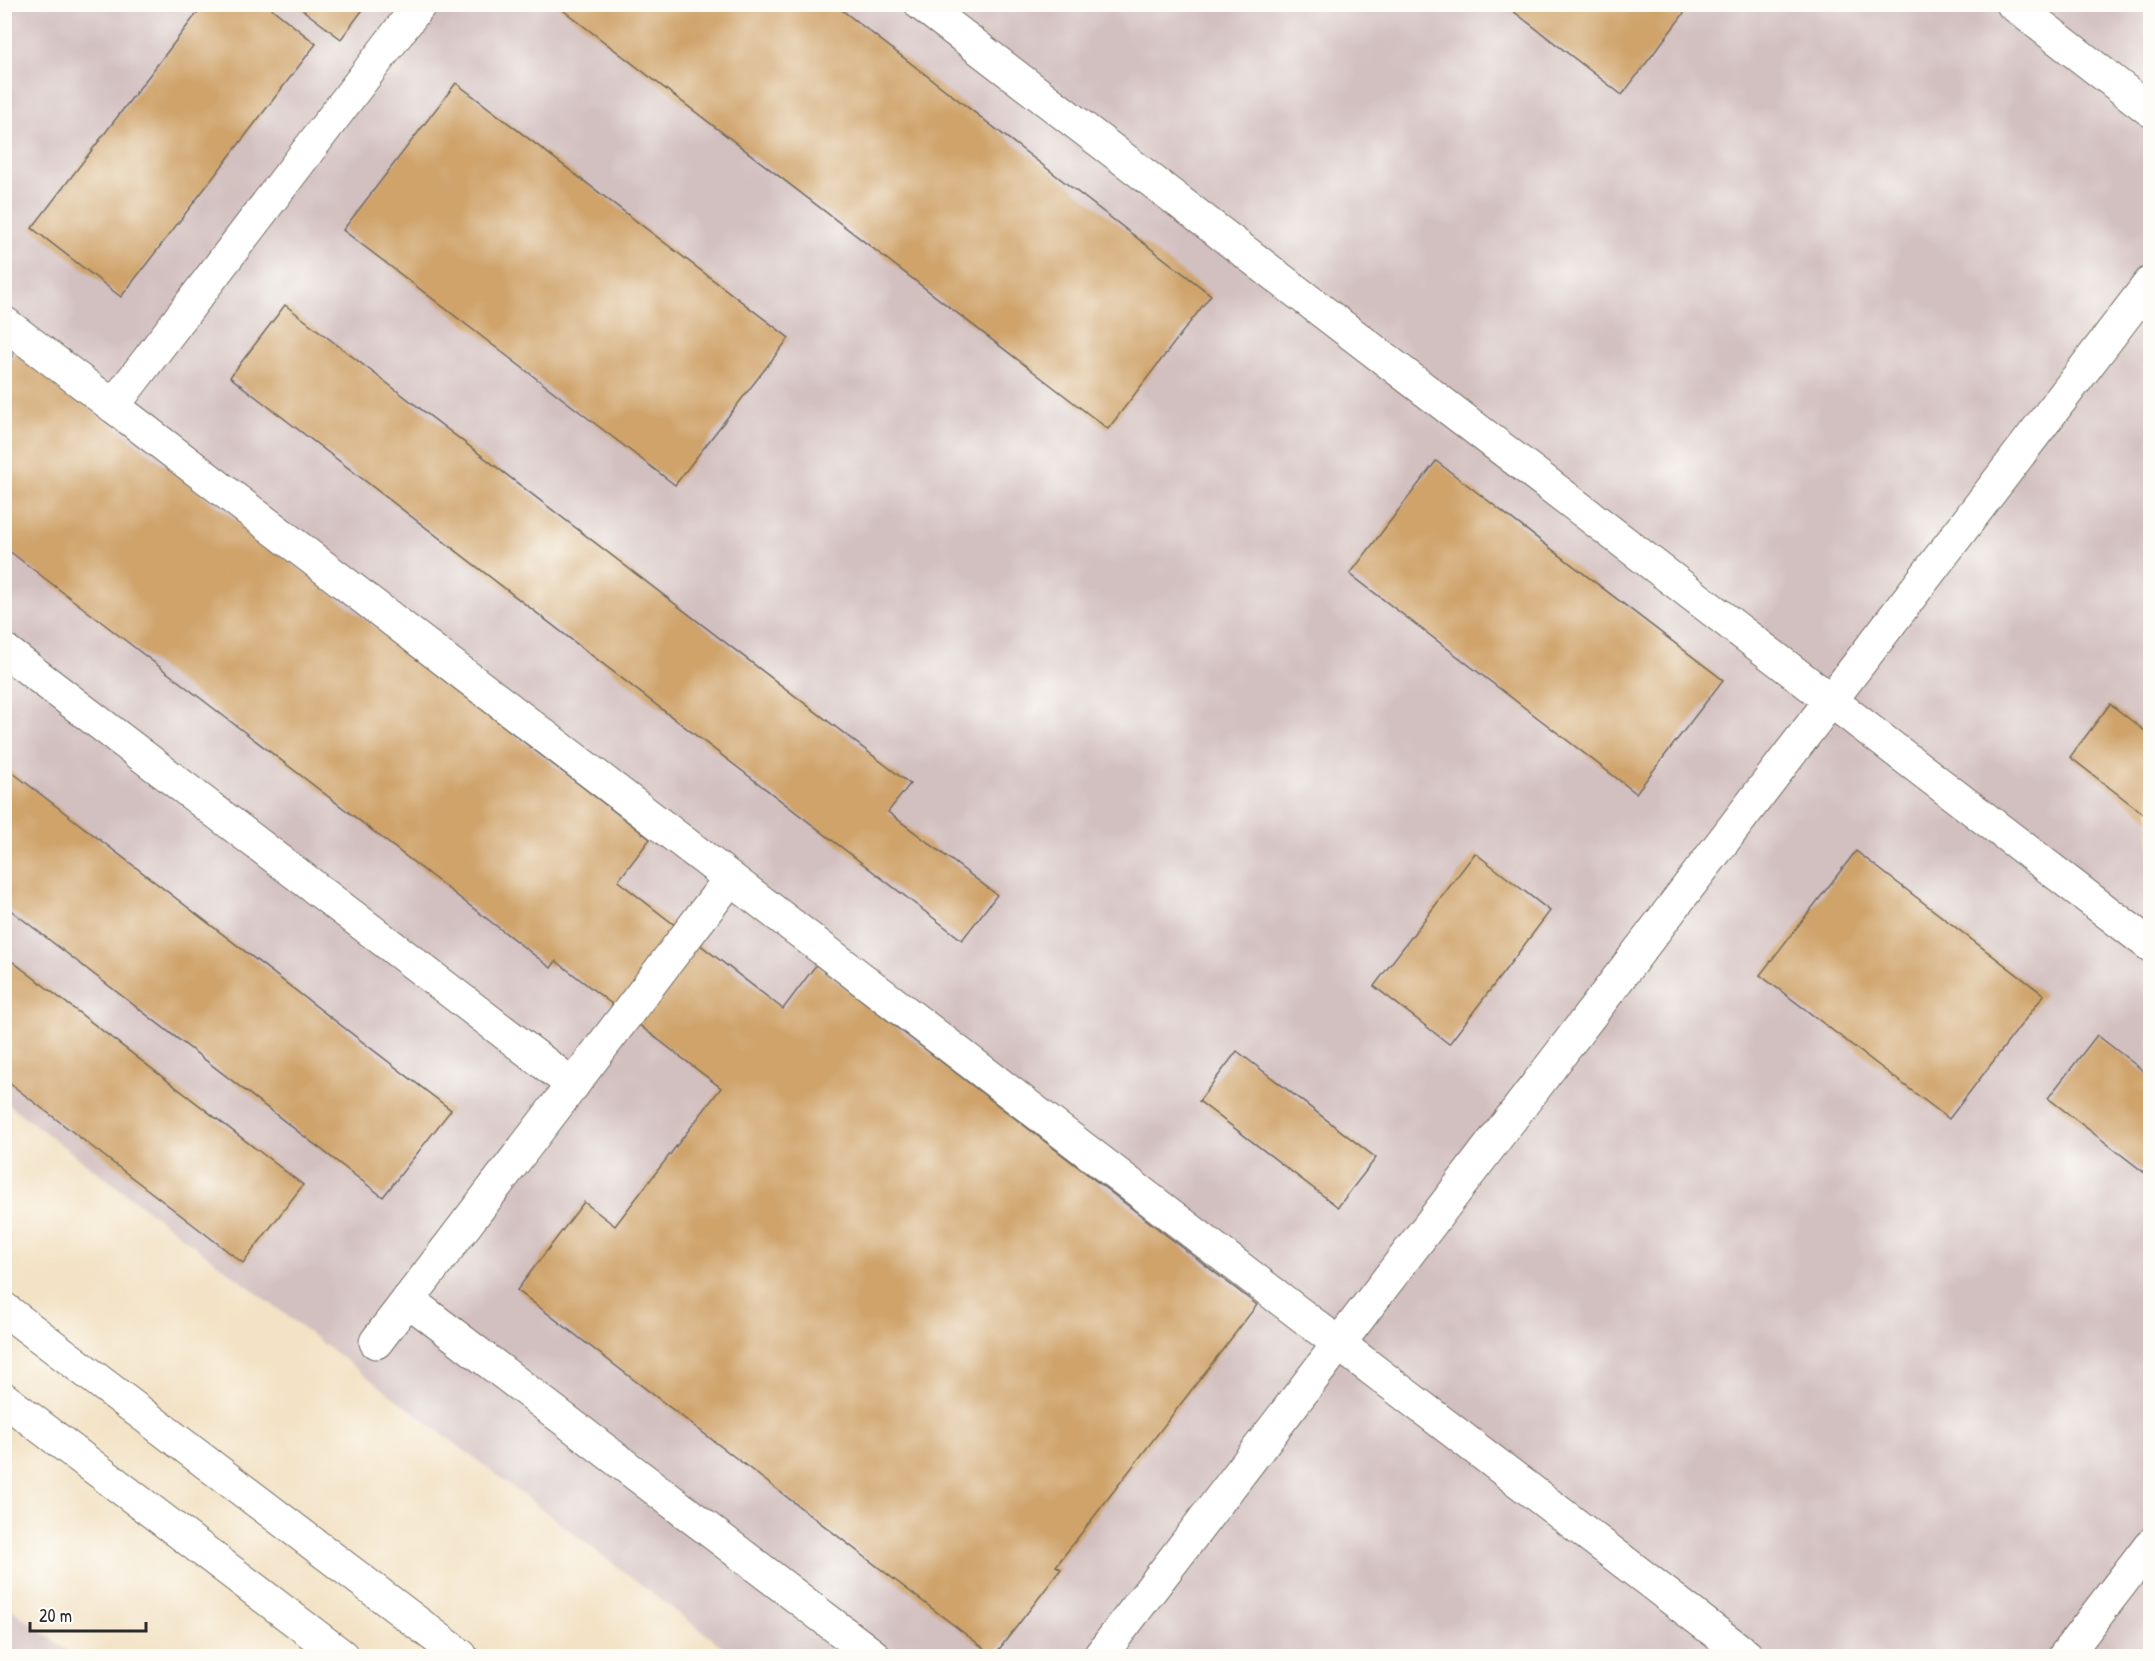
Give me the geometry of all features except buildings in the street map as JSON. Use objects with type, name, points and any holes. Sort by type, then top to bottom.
[{"type":"main road","points":[[113,406],[420,4]]},
{"type":"main road","points":[[921,4],[2151,945]]},
{"type":"main road","points":[[2013,4],[2151,110]]},
{"type":"main road","points":[[1100,1656],[2151,283]]},
{"type":"main road","points":[[4,323],[1747,1656]]},
{"type":"main road","points":[[4,650],[573,1085]]},
{"type":"main road","points":[[376,1342],[730,879]]},
{"type":"main road","points":[[408,1300],[874,1656]]},
{"type":"main road","points":[[4,1309],[460,1656]]},
{"type":"main road","points":[[4,1399],[342,1656]]},
{"type":"main road","points":[[2065,1656],[2151,1545]]},
{"type":"shaded area","points":[[4,5],[2150,5],[2150,1656],[735,1656],[5,1102]]},
{"type":"shaded area","points":[[5,1604],[74,1656],[5,1656]]}]
